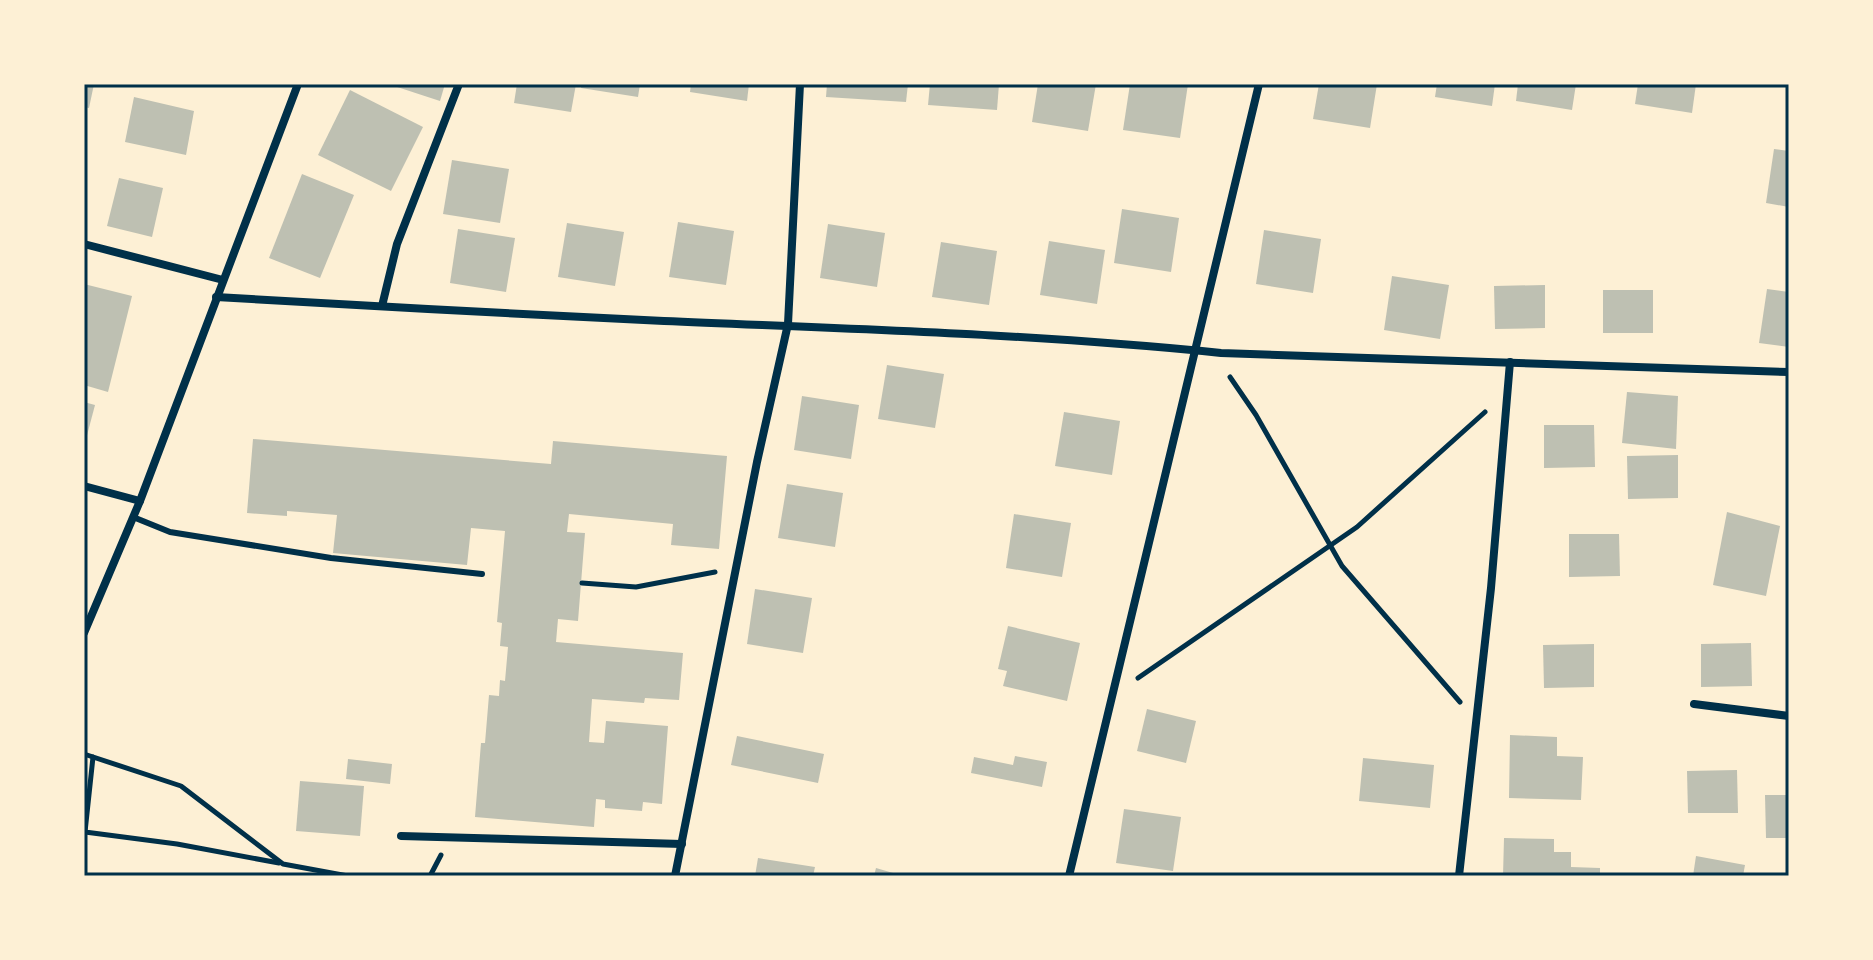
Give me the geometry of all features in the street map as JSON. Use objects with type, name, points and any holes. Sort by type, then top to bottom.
[{"type":"street","points":[[84,633],[140,501],[298,84]]},
{"type":"street","points":[[382,306],[397,244],[459,84]]},
{"type":"street","points":[[675,876],[757,462],[788,324],[800,84]]},
{"type":"street","points":[[1069,876],[1259,84]]},
{"type":"street","points":[[84,244],[223,280]]},
{"type":"street","points":[[216,297],[667,321],[788,324],[1141,344],[1196,350],[1789,372]]},
{"type":"street","points":[[1459,876],[1491,588],[1510,362]]},
{"type":"street","points":[[84,486],[140,501]]},
{"type":"street","points":[[1694,704],[1789,716]]},
{"type":"street","points":[[401,836],[682,844]]},
{"type":"lane","points":[[133,517],[170,532],[199,537],[331,558],[482,574]]},
{"type":"path","points":[[1230,377],[1256,415],[1342,566],[1461,703]]},
{"type":"path","points":[[1135,680],[1357,527],[1492,406]]},
{"type":"path","points":[[582,583],[636,587],[719,573]]},
{"type":"path","points":[[84,754],[181,786],[283,864]]},
{"type":"path","points":[[93,757],[85,832],[177,844],[348,876]]},
{"type":"building","points":[[84,84],[94,84],[89,108],[84,107]]},
{"type":"building","points":[[388,84],[445,84],[440,101]]},
{"type":"building","points":[[517,84],[576,84],[571,112],[514,103]]},
{"type":"building","points":[[582,84],[640,84],[638,97],[581,88]]},
{"type":"building","points":[[691,84],[749,84],[747,101],[690,92]]},
{"type":"building","points":[[827,84],[908,84],[906,102],[826,97]]},
{"type":"building","points":[[930,84],[999,84],[997,110],[928,105]]},
{"type":"building","points":[[1038,84],[1096,84],[1088,131],[1032,122]]},
{"type":"building","points":[[1130,84],[1188,84],[1180,138],[1123,130]]},
{"type":"building","points":[[1319,84],[1377,84],[1370,128],[1313,119]]},
{"type":"building","points":[[1437,84],[1495,84],[1492,106],[1435,97]]},
{"type":"building","points":[[1518,84],[1576,84],[1572,110],[1516,101]]},
{"type":"building","points":[[1638,84],[1696,84],[1692,113],[1635,104]]},
{"type":"building","points":[[350,90],[423,127],[391,191],[318,155]]},
{"type":"building","points":[[134,97],[194,111],[186,155],[125,142]]},
{"type":"building","points":[[1774,149],[1789,151],[1789,207],[1766,203]]},
{"type":"building","points":[[452,160],[509,169],[500,223],[443,214]]},
{"type":"building","points":[[302,174],[354,195],[320,278],[269,258]]},
{"type":"building","points":[[119,178],[163,188],[152,237],[107,226]]},
{"type":"building","points":[[1122,209],[1179,218],[1171,272],[1114,263]]},
{"type":"building","points":[[678,222],[734,231],[726,285],[669,277]]},
{"type":"building","points":[[567,223],[624,232],[615,286],[558,277]]},
{"type":"building","points":[[828,224],[885,233],[877,287],[820,278]]},
{"type":"building","points":[[458,229],[515,238],[506,292],[450,283]]},
{"type":"building","points":[[1264,230],[1321,239],[1313,293],[1256,284]]},
{"type":"building","points":[[1049,241],[1105,250],[1097,304],[1040,295]]},
{"type":"building","points":[[941,242],[997,251],[989,305],[932,297]]},
{"type":"building","points":[[1392,276],[1449,285],[1440,339],[1384,330]]},
{"type":"building","points":[[84,284],[132,296],[108,392],[84,385]]},
{"type":"building","points":[[1545,285],[1545,328],[1495,329],[1494,286]]},
{"type":"building","points":[[1767,289],[1789,292],[1789,347],[1759,343]]},
{"type":"building","points":[[1603,290],[1653,290],[1653,333],[1603,333]]},
{"type":"building","points":[[887,365],[944,374],[935,428],[878,419]]},
{"type":"building","points":[[1627,392],[1678,396],[1676,449],[1622,443]]},
{"type":"building","points":[[802,396],[859,405],[851,459],[794,450]]},
{"type":"building","points":[[84,402],[95,405],[85,443],[84,443]]},
{"type":"building","points":[[1064,412],[1120,421],[1112,475],[1055,466]]},
{"type":"building","points":[[1544,425],[1594,425],[1595,467],[1544,468]]},
{"type":"building","points":[[253,439],[551,464],[553,441],[727,456],[719,549],[671,545],[673,524],[569,514],[567,532],[585,533],[578,621],[558,619],[556,642],[683,653],[679,700],[645,698],[644,703],[592,699],[589,742],[604,743],[606,721],[668,726],[662,804],[643,802],[642,811],[605,808],[605,800],[596,799],[594,827],[475,817],[481,743],[485,743],[489,695],[499,696],[500,680],[505,681],[508,647],[500,646],[502,623],[497,622],[505,531],[471,528],[467,565],[333,553],[337,515],[287,511],[287,516],[247,513]]},
{"type":"building","points":[[1678,455],[1678,498],[1628,499],[1627,456]]},
{"type":"building","points":[[787,484],[843,493],[835,547],[778,538]]},
{"type":"building","points":[[1727,512],[1780,526],[1766,596],[1713,585]]},
{"type":"building","points":[[1014,514],[1071,523],[1062,577],[1006,568]]},
{"type":"building","points":[[1569,534],[1619,534],[1620,576],[1569,577]]},
{"type":"building","points":[[755,589],[812,598],[803,653],[747,644]]},
{"type":"building","points":[[1008,626],[1080,643],[1067,701],[1003,686],[1007,671],[998,669]]},
{"type":"building","points":[[1751,643],[1752,686],[1701,687],[1701,644]]},
{"type":"building","points":[[1594,644],[1594,687],[1544,688],[1543,645]]},
{"type":"building","points":[[1147,709],[1196,721],[1186,763],[1137,751]]},
{"type":"building","points":[[1510,735],[1557,737],[1557,756],[1583,757],[1581,800],[1509,798]]},
{"type":"building","points":[[737,736],[824,754],[818,783],[731,765]]},
{"type":"building","points":[[1015,756],[1047,762],[1042,787],[971,773],[974,757],[1013,765]]},
{"type":"building","points":[[1363,758],[1434,765],[1430,808],[1359,801]]},
{"type":"building","points":[[348,759],[392,764],[390,784],[346,779]]},
{"type":"building","points":[[1737,770],[1738,813],[1688,813],[1687,771]]},
{"type":"building","points":[[300,781],[364,786],[360,836],[296,831]]},
{"type":"building","points":[[1765,795],[1789,795],[1789,838],[1766,838]]},
{"type":"building","points":[[1124,809],[1181,817],[1173,871],[1116,863]]},
{"type":"building","points":[[1504,838],[1554,839],[1554,852],[1571,852],[1571,867],[1600,868],[1600,876],[1503,876]]},
{"type":"building","points":[[1696,856],[1745,865],[1743,876],[1693,876]]},
{"type":"building","points":[[758,858],[815,867],[813,876],[755,876]]},
{"type":"building","points":[[876,868],[900,875],[900,876],[874,876]]}]
